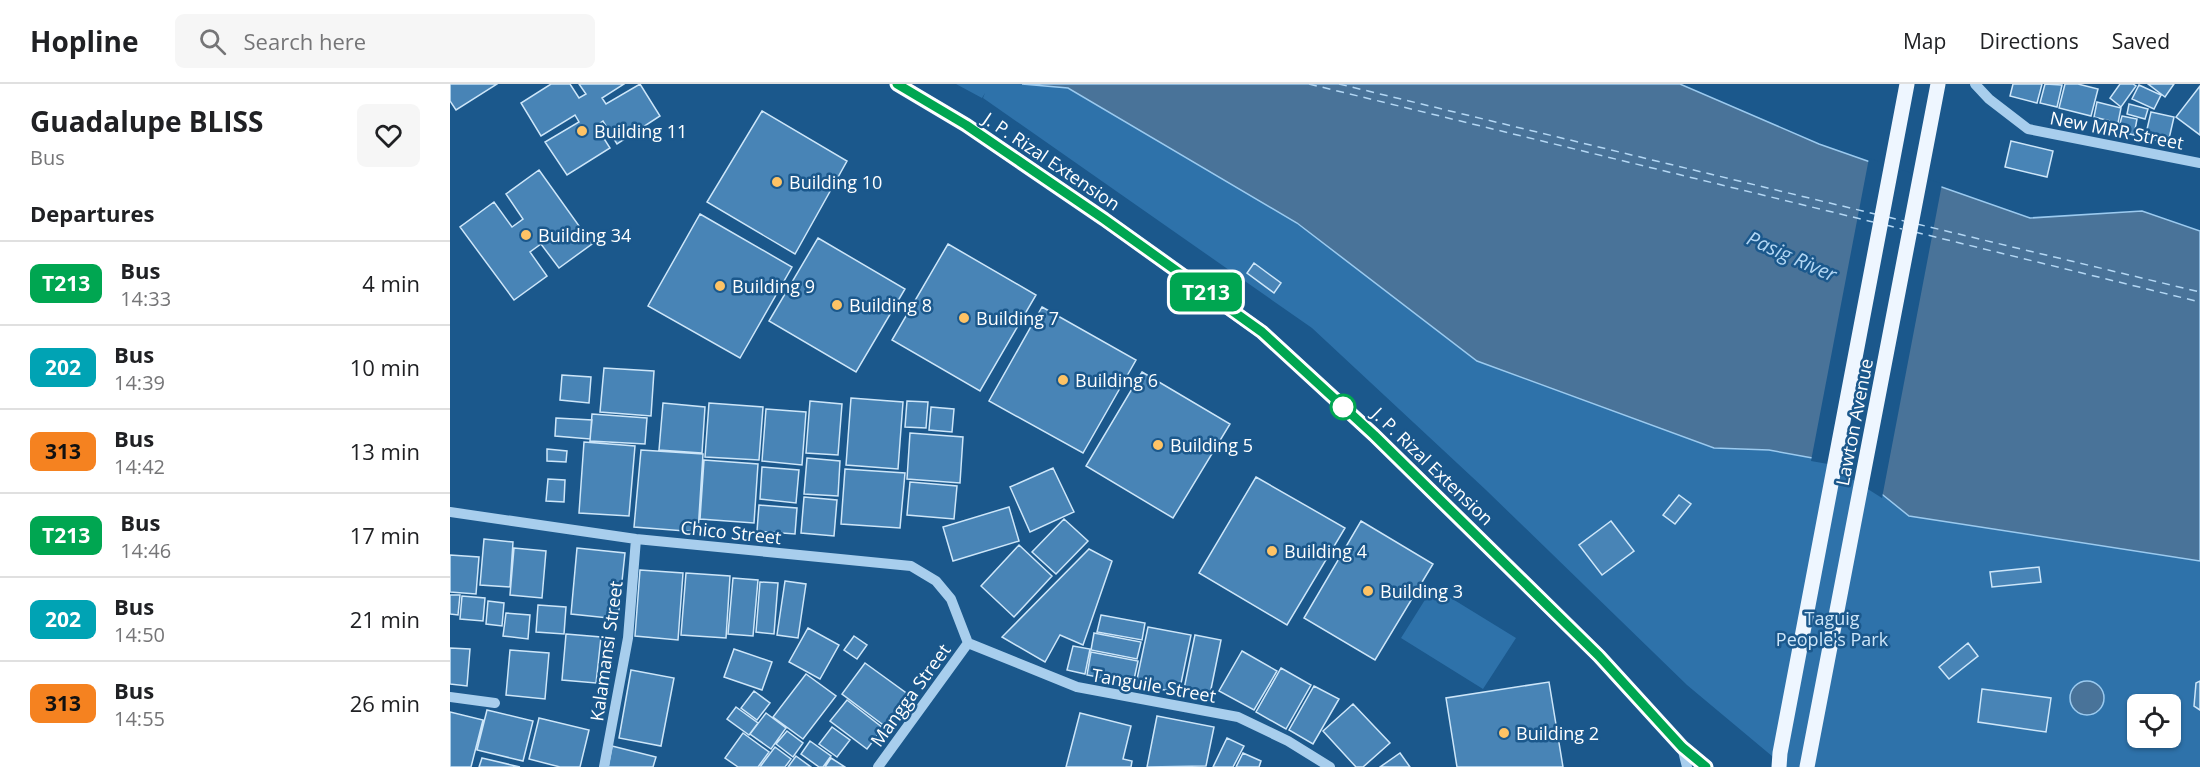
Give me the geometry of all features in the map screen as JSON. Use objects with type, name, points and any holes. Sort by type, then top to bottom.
[{"type":"main road","name":"J. P. Rizal Extension","points":[[897,84],[966,125],[1104,219],[1262,332],[1374,435],[1599,656],[1682,747],[1706,767]]},
{"type":"main road","name":"Lawton Avenue","points":[[1779,762],[1907,84]]},
{"type":"main road","name":"Lawton Avenue","points":[[1809,764],[1938,84]]},
{"type":"street","name":"New MRR Street","points":[[1975,84],[1989,99],[2028,129],[2200,163]]},
{"type":"street","name":"Chico Street","points":[[450,512],[636,539],[911,566],[936,581],[951,599],[968,643]]},
{"type":"street","name":"Kalamansi Street","points":[[603,767],[628,638],[636,539]]},
{"type":"street","name":"Mangga Street","points":[[878,767],[968,643]]},
{"type":"street","name":"Tanguile Street","points":[[968,643],[1077,687],[1238,717],[1288,741],[1330,767]]},
{"type":"street","points":[[450,697],[495,703]]},
{"type":"street","points":[[1682,747],[1687,767]]},
{"type":"green space","name":"Taguig People's Park","points":[[956,84],[1022,84],[1068,88],[1297,223],[1477,361],[1714,448],[1769,450],[1829,461],[1873,487],[1909,516],[2200,561],[2200,767],[1785,767],[1687,685],[1486,490],[1312,328],[983,98],[985,93],[982,98]]},
{"type":"green space","points":[[1433,587],[1516,638],[1483,689],[1401,638]]},
{"type":"water","name":"Pasig River","points":[[1022,84],[1680,84],[1819,144],[2030,218],[2142,211],[2200,231],[2200,561],[1909,516],[1873,487],[1829,461],[1769,450],[1714,448],[1477,361],[1297,223],[1068,88]]},
{"type":"water","points":[[2087,681],[2099,686],[2104,698],[2099,710],[2087,715],[2075,710],[2070,698],[2075,686]]},
{"type":"pier","points":[[1869,158],[1942,184],[1882,498],[1828,464],[1811,461]]},
{"type":"building","points":[[450,84],[497,84],[456,110],[450,101]]},
{"type":"building","name":"Building 11","points":[[551,84],[570,84],[579,98],[586,94],[579,84],[624,84],[602,98],[606,104],[640,84],[660,116],[617,144],[603,121],[596,126],[610,148],[567,175],[545,142],[579,122],[575,115],[541,136],[521,103]]},
{"type":"building","points":[[2013,84],[2042,84],[2037,103],[2010,96]]},
{"type":"building","points":[[2045,84],[2062,85],[2057,107],[2040,103]]},
{"type":"building","points":[[2065,84],[2078,84],[2098,89],[2091,116],[2059,108]]},
{"type":"building","points":[[2120,84],[2136,86],[2121,107],[2110,98]]},
{"type":"building","points":[[2148,84],[2174,84],[2165,97]]},
{"type":"building","points":[[2139,85],[2161,95],[2154,109],[2132,99]]},
{"type":"building","points":[[2200,86],[2200,135],[2176,117]]},
{"type":"building","points":[[2097,102],[2121,108],[2118,123],[2094,117]]},
{"type":"building","points":[[2129,104],[2148,109],[2145,119],[2127,114]]},
{"type":"building","name":"Building 10","points":[[762,111],[847,161],[795,254],[707,202]]},
{"type":"building","points":[[2151,112],[2174,117],[2168,143],[2145,138]]},
{"type":"building","points":[[2122,116],[2137,119],[2134,135],[2118,131]]},
{"type":"building","points":[[2011,141],[2053,151],[2047,177],[2005,167]]},
{"type":"building","name":"Building 34","points":[[539,170],[592,244],[559,268],[541,244],[530,252],[547,276],[514,300],[460,227],[494,202],[512,227],[523,219],[506,194]]},
{"type":"building","name":"Building 9","points":[[700,214],[792,267],[740,358],[648,306]]},
{"type":"building","name":"Building 8","points":[[818,238],[905,289],[856,372],[769,321]]},
{"type":"building","name":"Building 7","points":[[948,244],[1036,295],[980,391],[892,340]]},
{"type":"building","points":[[1254,263],[1281,283],[1274,293],[1247,273]]},
{"type":"building","name":"Building 6","points":[[1042,307],[1136,360],[1083,453],[989,401]]},
{"type":"building","points":[[604,368],[654,371],[651,416],[600,412]]},
{"type":"building","name":"Building 5","points":[[1142,372],[1230,424],[1173,518],[1086,466]]},
{"type":"building","points":[[562,375],[591,377],[589,403],[560,400]]},
{"type":"building","points":[[851,398],[903,402],[898,469],[846,465]]},
{"type":"building","points":[[810,401],[842,404],[838,455],[806,453]]},
{"type":"building","points":[[907,401],[928,402],[926,428],[905,427]]},
{"type":"building","points":[[663,403],[705,407],[702,453],[659,450]]},
{"type":"building","points":[[709,403],[763,407],[759,460],[705,457]]},
{"type":"building","points":[[931,407],[954,409],[952,432],[929,430]]},
{"type":"building","points":[[766,409],[806,412],[802,465],[762,461]]},
{"type":"building","points":[[592,414],[647,418],[645,444],[590,441]]},
{"type":"building","points":[[556,418],[592,420],[590,439],[555,436]]},
{"type":"building","points":[[910,433],[963,437],[960,483],[907,479]]},
{"type":"building","points":[[584,442],[635,446],[629,516],[579,513]]},
{"type":"building","points":[[547,449],[567,451],[566,462],[547,461]]},
{"type":"building","points":[[641,450],[703,454],[698,532],[634,527]]},
{"type":"building","points":[[807,458],[840,461],[838,496],[804,494]]},
{"type":"building","points":[[704,460],[758,464],[754,523],[700,519]]},
{"type":"building","points":[[762,467],[799,470],[796,503],[760,499]]},
{"type":"building","points":[[1053,468],[1074,512],[1030,532],[1010,487]]},
{"type":"building","points":[[845,469],[905,473],[900,528],[841,524]]},
{"type":"building","name":"Building 4","points":[[1256,477],[1345,528],[1287,625],[1199,573]]},
{"type":"building","points":[[548,479],[565,480],[564,502],[546,501]]},
{"type":"building","points":[[910,482],[957,486],[954,519],[907,515]]},
{"type":"building","points":[[1679,495],[1691,504],[1675,524],[1663,515]]},
{"type":"building","points":[[804,497],[837,500],[834,536],[801,533]]},
{"type":"building","points":[[759,505],[797,508],[795,534],[757,531]]},
{"type":"building","points":[[1009,507],[1019,541],[953,561],[943,527]]},
{"type":"building","points":[[1064,519],[1088,541],[1056,574],[1032,552]]},
{"type":"building","name":"Building 3","points":[[1361,521],[1433,564],[1375,660],[1304,618]]},
{"type":"building","points":[[1611,521],[1634,551],[1602,575],[1579,545]]},
{"type":"building","points":[[484,539],[513,542],[510,587],[480,585]]},
{"type":"building","points":[[1019,545],[1052,576],[1014,617],[981,586]]},
{"type":"building","points":[[514,548],[546,551],[542,598],[510,595]]},
{"type":"building","points":[[577,548],[625,553],[618,619],[571,614]]},
{"type":"building","points":[[1089,549],[1112,561],[1083,645],[1060,635],[1045,662],[1002,637]]},
{"type":"building","points":[[450,555],[479,557],[476,594],[450,592]]},
{"type":"building","points":[[2039,567],[2041,582],[1992,587],[1990,572]]},
{"type":"building","points":[[640,570],[683,573],[678,640],[635,636]]},
{"type":"building","points":[[686,573],[730,576],[726,638],[681,635]]},
{"type":"building","points":[[733,578],[758,580],[753,636],[728,634]]},
{"type":"building","points":[[785,581],[806,584],[798,638],[777,635]]},
{"type":"building","points":[[760,582],[778,583],[774,634],[756,632]]},
{"type":"building","points":[[450,595],[460,595],[458,615],[450,614]]},
{"type":"building","points":[[462,596],[485,598],[483,621],[460,619]]},
{"type":"building","points":[[488,601],[504,603],[502,626],[486,624]]},
{"type":"building","points":[[538,605],[566,607],[564,634],[536,632]]},
{"type":"building","points":[[506,613],[530,615],[528,639],[503,636]]},
{"type":"building","points":[[1101,615],[1145,623],[1142,640],[1097,632]]},
{"type":"building","points":[[1148,627],[1191,635],[1179,693],[1136,684]]},
{"type":"building","points":[[808,628],[839,645],[820,679],[789,662]]},
{"type":"building","points":[[1094,633],[1141,642],[1137,659],[1091,650]]},
{"type":"building","points":[[566,634],[601,637],[596,683],[562,680]]},
{"type":"building","points":[[1195,635],[1221,640],[1210,694],[1184,689]]},
{"type":"building","points":[[854,636],[867,645],[857,659],[844,650]]},
{"type":"building","points":[[1968,643],[1978,656],[1949,679],[1939,667]]},
{"type":"building","points":[[1073,646],[1090,649],[1085,674],[1067,670]]},
{"type":"building","points":[[450,648],[470,649],[467,686],[450,684]]},
{"type":"building","points":[[734,649],[772,662],[762,690],[724,677]]},
{"type":"building","points":[[510,650],[549,653],[545,699],[506,695]]},
{"type":"building","points":[[1242,651],[1277,671],[1254,710],[1219,691]]},
{"type":"building","points":[[1091,652],[1138,661],[1133,684],[1087,675]]},
{"type":"building","points":[[865,663],[909,695],[886,727],[842,694]]},
{"type":"building","points":[[1281,668],[1311,685],[1286,729],[1256,712]]},
{"type":"building","points":[[631,670],[674,678],[661,746],[619,738]]},
{"type":"building","points":[[806,674],[836,696],[803,739],[773,717]]},
{"type":"building","points":[[2200,681],[2200,710],[2194,706],[2196,683]]},
{"type":"building","name":"Building 2","points":[[1549,682],[1563,767],[1457,767],[1446,698]]},
{"type":"building","points":[[1314,686],[1339,699],[1313,744],[1289,730]]},
{"type":"building","points":[[1982,689],[2051,698],[2046,732],[1978,722]]},
{"type":"building","points":[[754,691],[770,703],[757,720],[741,708]]},
{"type":"building","points":[[847,700],[883,728],[867,749],[830,721]]},
{"type":"building","points":[[1353,704],[1390,743],[1363,767],[1356,767],[1323,731]]},
{"type":"building","points":[[736,707],[758,723],[749,735],[727,719]]},
{"type":"building","points":[[487,710],[533,721],[523,761],[477,750]]},
{"type":"building","points":[[450,712],[483,720],[471,767],[450,767]]},
{"type":"building","points":[[766,713],[786,728],[771,749],[750,734]]},
{"type":"building","points":[[1080,713],[1131,726],[1123,759],[1132,761],[1131,767],[1066,767]]},
{"type":"building","points":[[1157,716],[1214,727],[1206,766],[1147,767]]},
{"type":"building","points":[[539,718],[589,730],[580,767],[560,767],[529,759]]},
{"type":"building","points":[[832,727],[850,740],[837,757],[819,744]]},
{"type":"building","points":[[787,731],[803,743],[793,757],[776,744]]},
{"type":"building","points":[[743,733],[769,752],[758,767],[738,767],[725,758]]},
{"type":"building","points":[[1227,738],[1244,746],[1233,767],[1213,767]]},
{"type":"building","points":[[810,741],[831,756],[823,767],[819,767],[801,754]]},
{"type":"building","points":[[612,746],[656,757],[653,767],[608,767]]},
{"type":"building","points":[[775,747],[791,759],[785,767],[760,767]]},
{"type":"building","points":[[1243,753],[1261,761],[1259,767],[1236,767]]},
{"type":"building","points":[[1400,753],[1410,767],[1380,767]]},
{"type":"building","points":[[796,756],[811,767],[788,767]]},
{"type":"building","points":[[482,758],[520,767],[479,767]]},
{"type":"building","points":[[831,758],[845,767],[825,767]]},
{"type":"ferry route","points":[[1309,84],[1873,222]]},
{"type":"ferry route","points":[[1339,84],[1875,214]]},
{"type":"ferry route","points":[[1888,217],[1904,221]]},
{"type":"ferry route","points":[[1917,224],[2200,292]]},
{"type":"ferry route","points":[[1886,225],[1902,229]]},
{"type":"ferry route","points":[[1915,232],[2200,302]]},
{"type":"bus line","name":"T213","points":[[897,84],[966,125],[1104,219],[1262,332],[1374,435],[1599,656],[1682,747],[1706,767]]},
{"type":"place","name":"Building 11","points":[[582,131]]},
{"type":"place","name":"Building 10","points":[[777,182]]},
{"type":"place","name":"Building 34","points":[[526,235]]},
{"type":"place","name":"Building 9","points":[[720,286]]},
{"type":"place","name":"Building 8","points":[[837,305]]},
{"type":"place","name":"Building 7","points":[[964,318]]},
{"type":"place","name":"Building 6","points":[[1063,380]]},
{"type":"place","name":"Building 5","points":[[1158,445]]},
{"type":"place","name":"Building 4","points":[[1272,551]]},
{"type":"place","name":"Building 3","points":[[1368,591]]},
{"type":"place","name":"Building 2","points":[[1504,733]]}]
